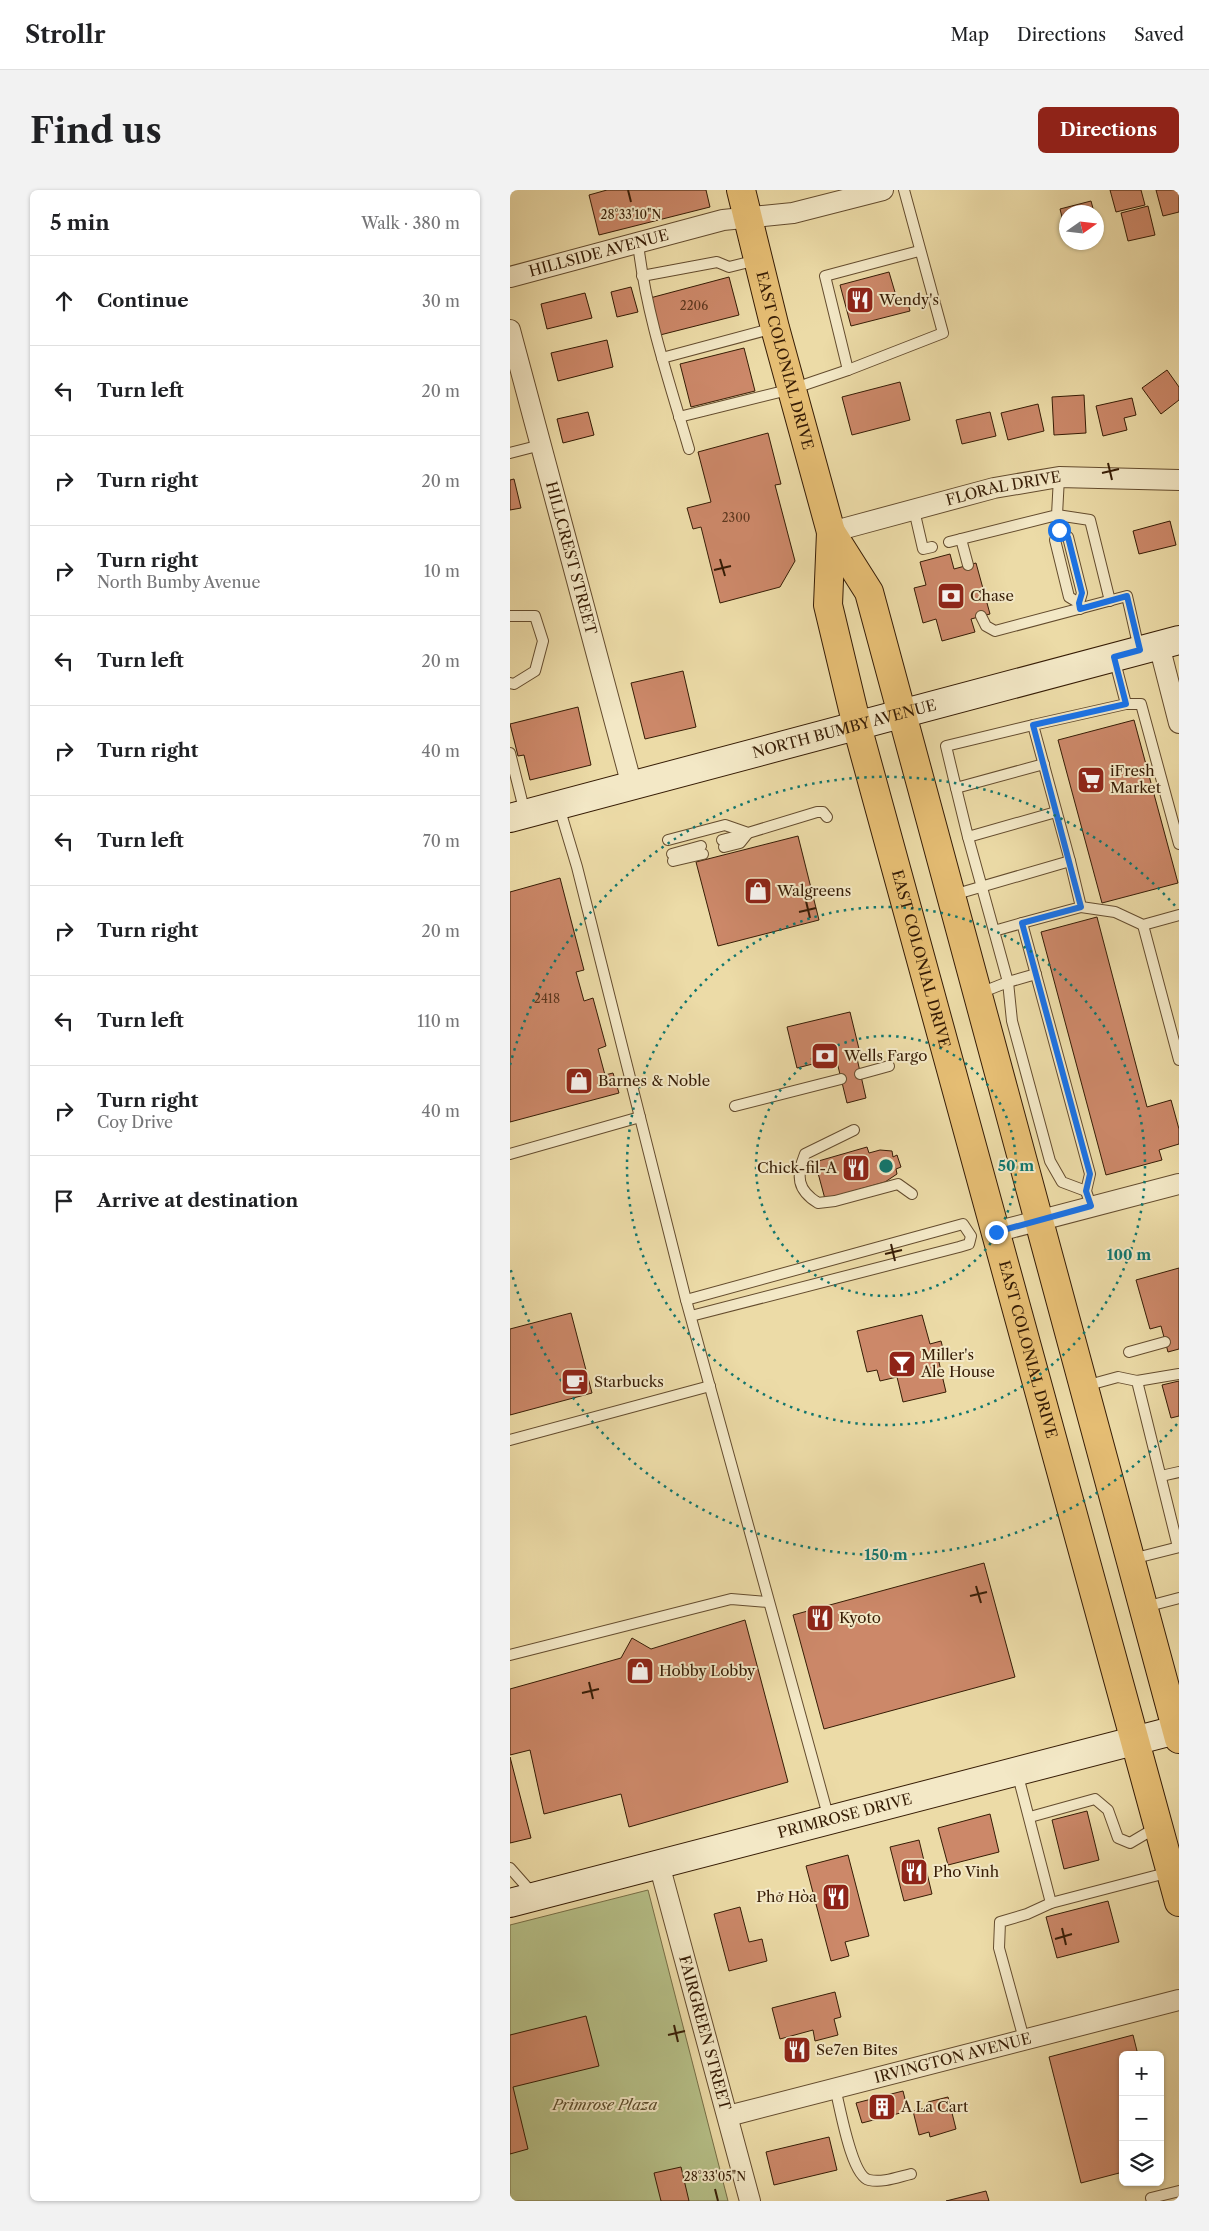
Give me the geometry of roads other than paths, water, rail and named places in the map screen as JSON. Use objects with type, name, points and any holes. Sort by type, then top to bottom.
[{"type":"highway","name":"EAST COLONIAL DRIVE","points":[[741,190],[831,532],[869,592],[1178,1732]]},
{"type":"highway","name":"EAST COLONIAL DRIVE","points":[[831,532],[828,605],[983,1234],[1135,1741],[1179,1902]]},
{"type":"street","name":"HILLSIDE AVENUE","points":[[510,277],[723,220],[793,213],[883,190]]},
{"type":"street","name":"HILLCREST STREET","points":[[510,330],[632,786]]},
{"type":"street","name":"FLORAL DRIVE","points":[[831,532],[994,488],[1059,477],[1178,478]]},
{"type":"street","name":"NORTH BUMBY AVENUE","points":[[518,816],[1148,648]]},
{"type":"street","points":[[1148,648],[1179,723]]},
{"type":"street","points":[[983,1234],[1040,1220],[1088,1199],[1179,1184]]},
{"type":"street","name":"PRIMROSE DRIVE","points":[[522,1900],[1135,1741],[1178,1732]]},
{"type":"street","name":"FAIRGREEN STREET","points":[[659,1864],[750,2201]]},
{"type":"street","name":"IRVINGTON AVENUE","points":[[728,2116],[1179,2000]]},
{"type":"lane","points":[[679,417],[792,389],[848,370],[943,333],[904,190]]},
{"type":"lane","points":[[638,243],[642,276],[662,358],[689,449]]},
{"type":"lane","points":[[848,370],[825,276],[920,251]]},
{"type":"lane","points":[[642,276],[717,262],[729,267],[758,259]]},
{"type":"lane","points":[[662,358],[776,328]]},
{"type":"lane","points":[[510,453],[541,446]]},
{"type":"lane","points":[[1059,477],[1057,515],[1059,530],[1055,540],[1069,597],[1080,606]]},
{"type":"lane","points":[[914,510],[923,549],[932,547]]},
{"type":"lane","points":[[949,542],[1057,515],[1090,520],[1110,601]]},
{"type":"lane","points":[[962,539],[968,565]]},
{"type":"lane","points":[[981,616],[986,626],[995,631],[1080,606],[1127,596],[1148,648],[1126,704]]},
{"type":"lane","points":[[510,616],[535,616],[543,641],[535,672],[514,684],[510,682]]},
{"type":"lane","points":[[1022,923],[1090,1174],[1088,1199],[1062,1182],[1050,1161],[1012,1021],[1008,982],[968,837],[946,746],[1126,704],[1141,704],[1179,844]]},
{"type":"lane","points":[[1033,725],[1081,907]]},
{"type":"lane","points":[[510,753],[518,816]]},
{"type":"lane","points":[[956,788],[1044,764]]},
{"type":"lane","points":[[559,806],[579,875],[686,1300],[768,1602],[830,1820]]},
{"type":"lane","points":[[723,844],[748,833],[817,812],[823,812],[827,817]]},
{"type":"lane","points":[[968,837],[1056,812]]},
{"type":"lane","points":[[668,840],[725,825],[748,833]]},
{"type":"lane","points":[[672,858],[702,850]]},
{"type":"lane","points":[[952,895],[1070,861]]},
{"type":"lane","points":[[994,931],[1081,907],[1115,912],[1143,925],[1179,915]]},
{"type":"lane","points":[[1143,925],[1179,1060]]},
{"type":"lane","points":[[979,993],[1036,974]]},
{"type":"lane","points":[[860,1074],[889,1066]]},
{"type":"lane","points":[[735,1106],[841,1079]]},
{"type":"lane","points":[[510,1154],[640,1117]]},
{"type":"lane","points":[[854,1130],[805,1154],[800,1166],[800,1184],[806,1196],[818,1203],[836,1201],[898,1184],[912,1194]]},
{"type":"lane","points":[[686,1300],[963,1224],[983,1234],[969,1244],[959,1247],[691,1316]]},
{"type":"lane","points":[[1129,1352],[1166,1342]]},
{"type":"lane","points":[[1085,1386],[1118,1377],[1137,1381],[1179,1374]]},
{"type":"lane","points":[[1131,1559],[1178,1547],[1137,1381]]},
{"type":"lane","points":[[510,1440],[710,1386]]},
{"type":"lane","points":[[1161,1476],[1179,1472]]},
{"type":"lane","points":[[1144,1607],[1179,1598]]},
{"type":"lane","points":[[510,1655],[731,1599],[768,1602]]},
{"type":"lane","points":[[1017,1772],[1051,1903]]},
{"type":"lane","points":[[1030,1817],[1095,1799],[1108,1810],[1118,1838],[1130,1843],[1158,1826]]},
{"type":"lane","points":[[510,1868],[522,1900]]},
{"type":"lane","points":[[1024,2039],[1000,1948],[1000,1922],[1027,1914],[1051,1903],[1171,1872]]},
{"type":"lane","points":[[836,2088],[852,2156],[860,2176],[867,2180],[881,2181],[911,2174]]},
{"type":"lane","points":[[1152,2201],[1151,2198],[1179,2191]]},
{"type":"place","name":"Wendy's","points":[[860,300]]},
{"type":"place","name":"Chase","points":[[951,596]]},
{"type":"place","name":"iFresh Market","points":[[1091,780]]},
{"type":"place","name":"Walgreens","points":[[758,891]]},
{"type":"place","name":"Wells Fargo","points":[[825,1056]]},
{"type":"place","name":"Barnes & Noble","points":[[579,1081]]},
{"type":"place","name":"Chick-fil-A","points":[[856,1168]]},
{"type":"place","name":"Miller's Ale House","points":[[902,1364]]},
{"type":"place","name":"Starbucks","points":[[575,1382]]},
{"type":"place","name":"Kyoto","points":[[820,1618]]},
{"type":"place","name":"Hobby Lobby","points":[[640,1671]]},
{"type":"place","name":"Pho Vinh","points":[[914,1872]]},
{"type":"place","name":"Phở Hòa","points":[[836,1897]]},
{"type":"place","name":"Se7en Bites","points":[[797,2050]]},
{"type":"place","name":"A La Cart","points":[[882,2107]]},
{"type":"park label","name":"Primrose Plaza","points":[[605,2105]]}]
